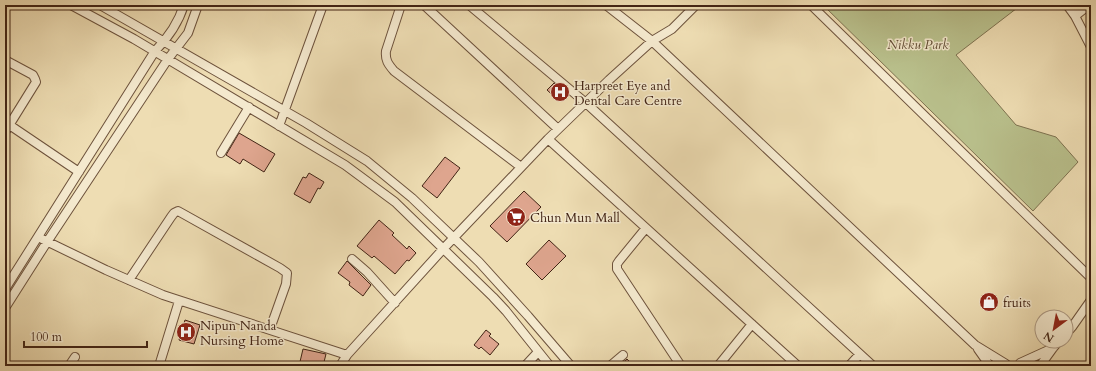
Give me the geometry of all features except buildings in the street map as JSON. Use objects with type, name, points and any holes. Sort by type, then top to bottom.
[{"type":"street","points":[[71,5],[155,51],[345,165],[395,202],[444,248],[506,311],[550,366]]},
{"type":"street","points":[[100,5],[285,110],[367,161],[412,198],[479,262],[571,366]]},
{"type":"street","points":[[5,289],[155,51],[165,41],[174,28],[184,5]]},
{"type":"street","points":[[5,308],[47,242],[192,25],[198,5]]},
{"type":"street","points":[[280,126],[323,5]]},
{"type":"street","points":[[401,5],[386,51],[385,57],[387,62],[394,71],[521,167]]},
{"type":"street","points":[[424,5],[558,129]]},
{"type":"street","points":[[469,5],[586,103],[873,366]]},
{"type":"street","points":[[606,5],[652,41],[976,345],[1004,365],[1012,362],[1023,365],[1051,349]]},
{"type":"street","points":[[340,366],[347,355],[444,248],[548,139],[652,41],[672,28],[696,5]]},
{"type":"street","points":[[810,5],[1091,278]]},
{"type":"street","points":[[1067,5],[1075,16],[1091,47]]},
{"type":"street","points":[[1075,16],[1089,5]]},
{"type":"street","points":[[5,60],[33,75],[36,82],[6,127],[79,172]]},
{"type":"street","points":[[221,153],[249,107]]},
{"type":"street","points":[[548,139],[798,366]]},
{"type":"street","points":[[129,280],[170,217],[174,213],[178,212],[274,264],[287,273],[286,284],[270,329]]},
{"type":"street","points":[[646,228],[619,261],[617,264],[617,269],[681,366]]},
{"type":"street","points":[[38,236],[47,242],[129,280],[179,301],[347,355]]},
{"type":"street","points":[[352,259],[395,303]]},
{"type":"street","points":[[1074,324],[1091,300]]},
{"type":"street","points":[[159,366],[179,301]]},
{"type":"street","points":[[718,366],[752,324]]},
{"type":"street","points":[[976,345],[990,366]]},
{"type":"street","points":[[1040,366],[1052,349]]},
{"type":"street","points":[[525,366],[538,352]]},
{"type":"street","points":[[849,366],[860,354]]},
{"type":"street","points":[[610,366],[623,355]]},
{"type":"street","points":[[69,366],[75,357]]},
{"type":"green space","name":"Nikku Park","points":[[823,5],[1021,5],[956,55],[1016,125],[1056,137],[1078,162],[1033,211]]},
{"type":"place","name":"Harpreet Eye and Dental Care Centre","points":[[560,92]]},
{"type":"place","name":"Chun Mun Mall","points":[[516,217]]},
{"type":"place","name":"fruits","points":[[989,302]]},
{"type":"place","name":"Nipun Nanda Nursing Home","points":[[186,332]]}]
